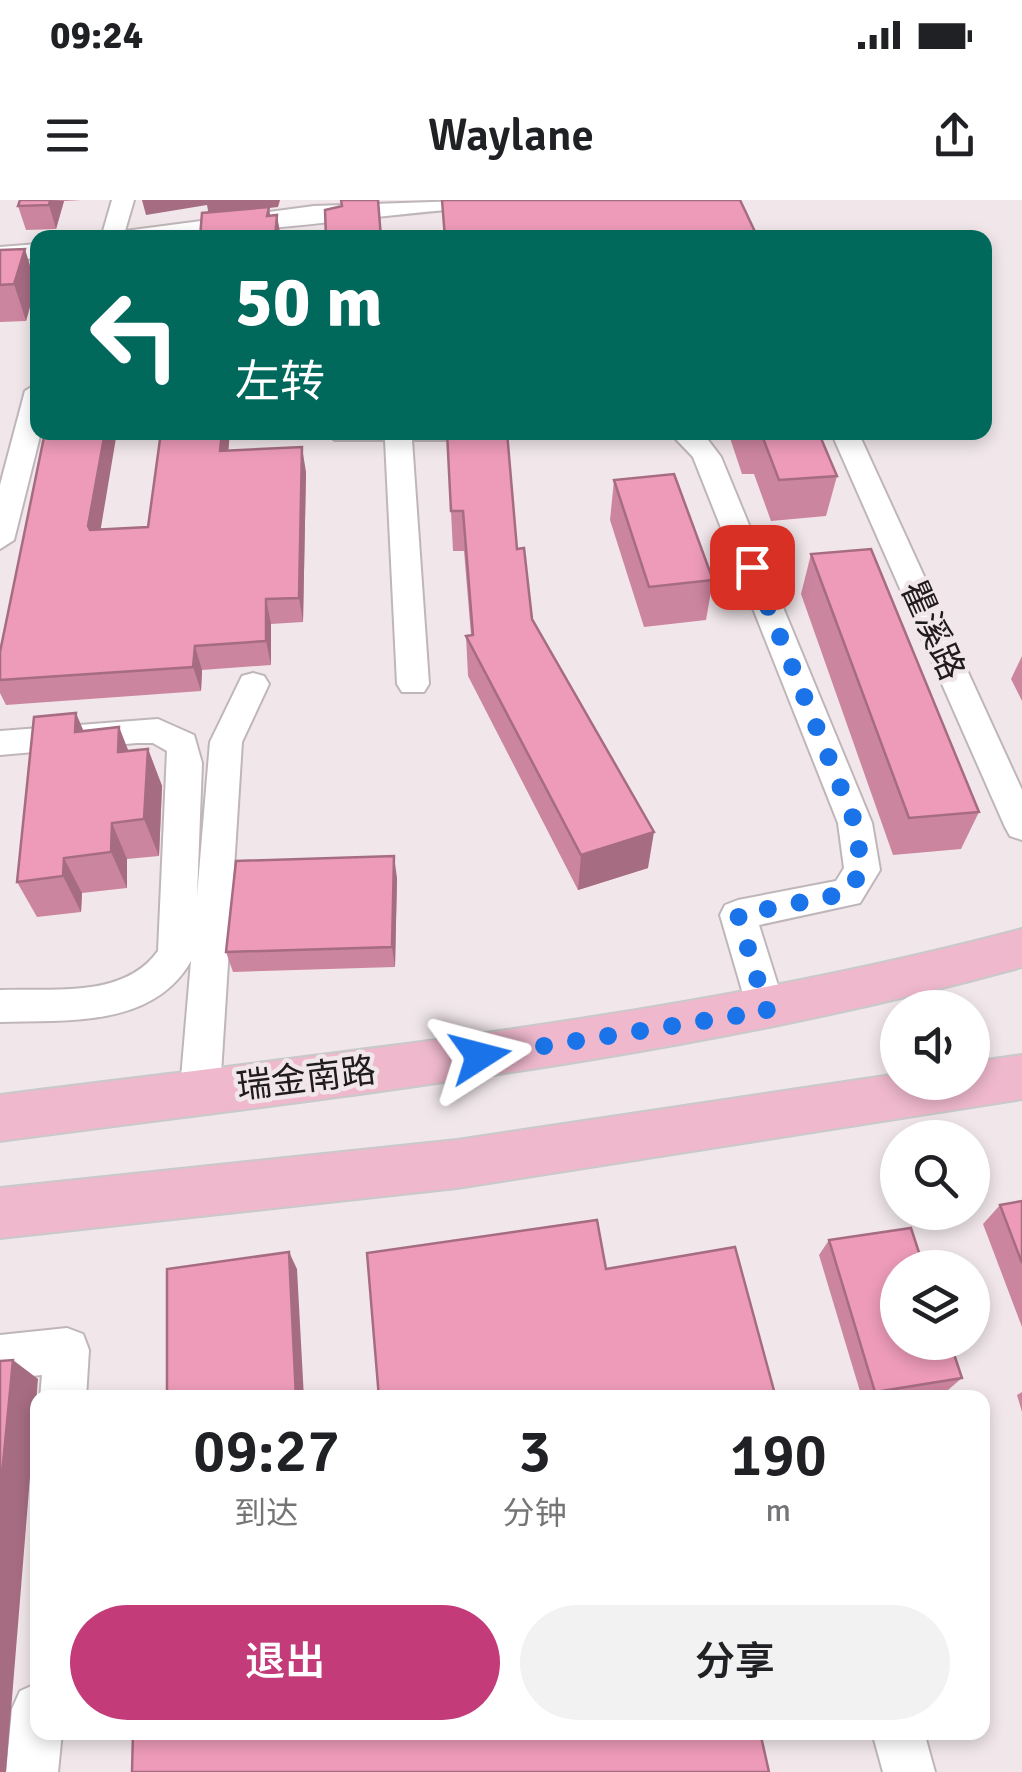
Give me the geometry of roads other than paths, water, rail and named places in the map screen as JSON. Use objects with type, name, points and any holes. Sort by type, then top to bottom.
[{"type":"main road","name":"瑞金南路","points":[[0,1118],[444,1062],[767,1011],[898,985],[1022,948]]},
{"type":"main road","points":[[0,1213],[457,1164],[1022,1077]]},
{"type":"street","points":[[114,230],[123,200]]},
{"type":"street","points":[[185,230],[314,213],[423,213],[480,200]]},
{"type":"street","points":[[0,254],[30,251]]},
{"type":"street","points":[[0,540],[30,422]]},
{"type":"street","points":[[398,440],[413,684]]},
{"type":"street","points":[[695,440],[707,457],[855,823],[860,854],[862,870],[847,893],[738,915],[767,1011]]},
{"type":"street","name":"瞿溪路","points":[[848,440],[1022,827]]},
{"type":"street","points":[[200,1090],[226,742],[253,684]]},
{"type":"street","points":[[0,743],[158,731],[182,744],[185,764],[176,954],[169,969],[153,984],[130,996],[0,1006]]},
{"type":"street","points":[[0,1357],[67,1350],[64,1390]]},
{"type":"street","points":[[32,1772],[35,1740]]},
{"type":"street","points":[[900,1740],[909,1772]]}]
